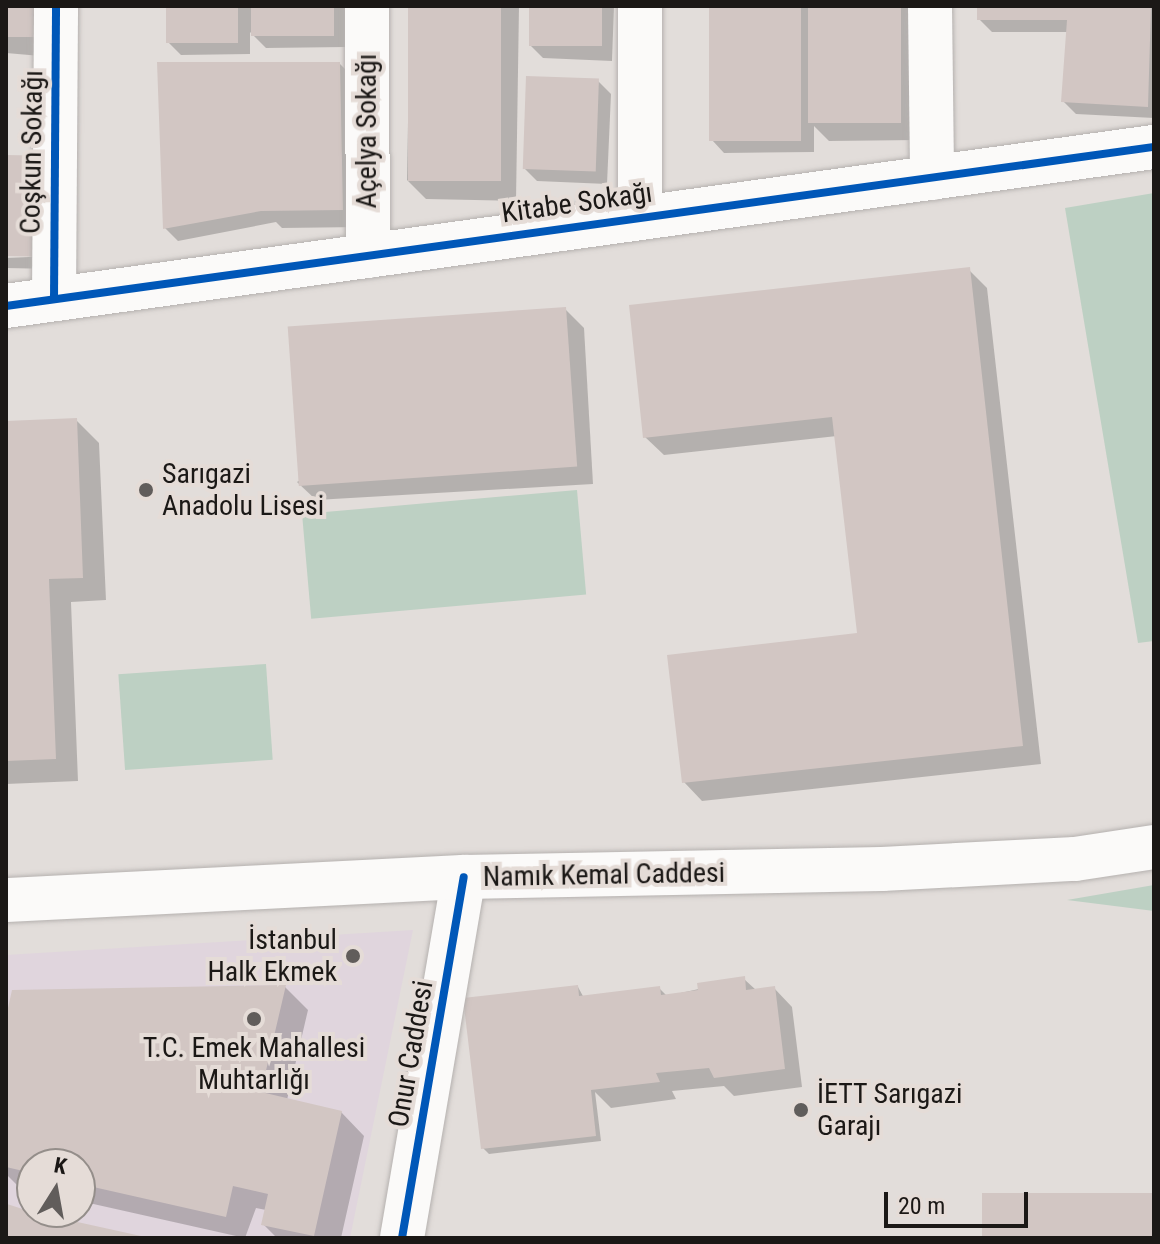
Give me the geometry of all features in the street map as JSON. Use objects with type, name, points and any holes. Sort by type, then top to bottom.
[{"type":"street","name":"Coşkun Sokağı","points":[[54,299],[56,6]]},
{"type":"street","name":"Açelya Sokağı","points":[[367,6],[368,256]]},
{"type":"street","points":[[640,6],[640,216]]},
{"type":"street","points":[[930,6],[932,178]]},
{"type":"street","name":"Kitabe Sokağı","points":[[6,306],[1154,147]]},
{"type":"street","name":"Namık Kemal Caddesi","points":[[6,900],[464,877],[882,869],[1075,859],[1154,847]]},
{"type":"street","name":"Onur Caddesi","points":[[402,1238],[464,877]]},
{"type":"shaded area","points":[[413,930],[350,1238],[6,1238],[6,955]]},
{"type":"green space","points":[[1154,193],[1154,641],[1138,643],[1065,208]]},
{"type":"green space","points":[[577,490],[586,595],[311,619],[302,514]]},
{"type":"green space","points":[[266,664],[273,760],[125,770],[118,674]]},
{"type":"green space","points":[[1154,885],[1154,911],[1067,900]]},
{"type":"building","points":[[6,6],[46,6],[46,37],[6,37]]},
{"type":"building","points":[[166,6],[238,6],[238,43],[166,43]]},
{"type":"building","points":[[251,6],[334,6],[334,36],[251,36]]},
{"type":"building","points":[[408,6],[501,6],[501,181],[408,181]]},
{"type":"building","points":[[529,6],[602,6],[602,46],[529,46]]},
{"type":"building","points":[[709,6],[801,6],[801,141],[709,141]]},
{"type":"building","points":[[808,6],[901,6],[901,123],[808,123]]},
{"type":"building","points":[[977,6],[1151,6],[1148,107],[1061,102],[1067,20],[977,20]]},
{"type":"building","points":[[157,62],[340,62],[343,210],[261,211],[163,229]]},
{"type":"building","points":[[526,76],[599,79],[596,171],[523,169]]},
{"type":"building","points":[[6,155],[45,156],[43,257],[6,256]]},
{"type":"building","points":[[970,267],[1023,746],[682,783],[667,655],[857,633],[832,417],[643,438],[629,305]]},
{"type":"building","points":[[566,307],[577,467],[299,486],[288,326]]},
{"type":"building","points":[[77,418],[83,578],[49,579],[56,759],[6,761],[6,421]]},
{"type":"building","points":[[745,976],[746,990],[775,986],[785,1069],[714,1078],[709,1068],[656,1073],[660,1082],[591,1090],[596,1136],[481,1149],[463,998],[578,985],[579,996],[660,986],[661,995],[698,990],[697,983]]},
{"type":"building","points":[[286,985],[261,1092],[342,1111],[314,1236],[261,1225],[268,1194],[233,1186],[226,1217],[96,1188],[96,1148],[16,1148],[16,1169],[6,1167],[6,1017],[12,990]]},
{"type":"building","points":[[982,1193],[1154,1193],[1154,1238],[982,1238]]},
{"type":"building","points":[[7,1204],[16,1207],[16,1228],[96,1226],[150,1238],[6,1238]]},
{"type":"cycle path","points":[[54,299],[56,6]]},
{"type":"cycle path","points":[[6,306],[1154,147]]},
{"type":"cycle path","points":[[402,1238],[464,877]]},
{"type":"place","name":"Sarıgazi Anadolu Lisesi","points":[[146,490]]},
{"type":"place","name":"İstanbul Halk Ekmek","points":[[353,956]]},
{"type":"place","name":"T.C. Emek Mahallesi Muhtarlığı","points":[[254,1019]]},
{"type":"place","name":"İETT Sarıgazi Garajı","points":[[801,1110]]}]
